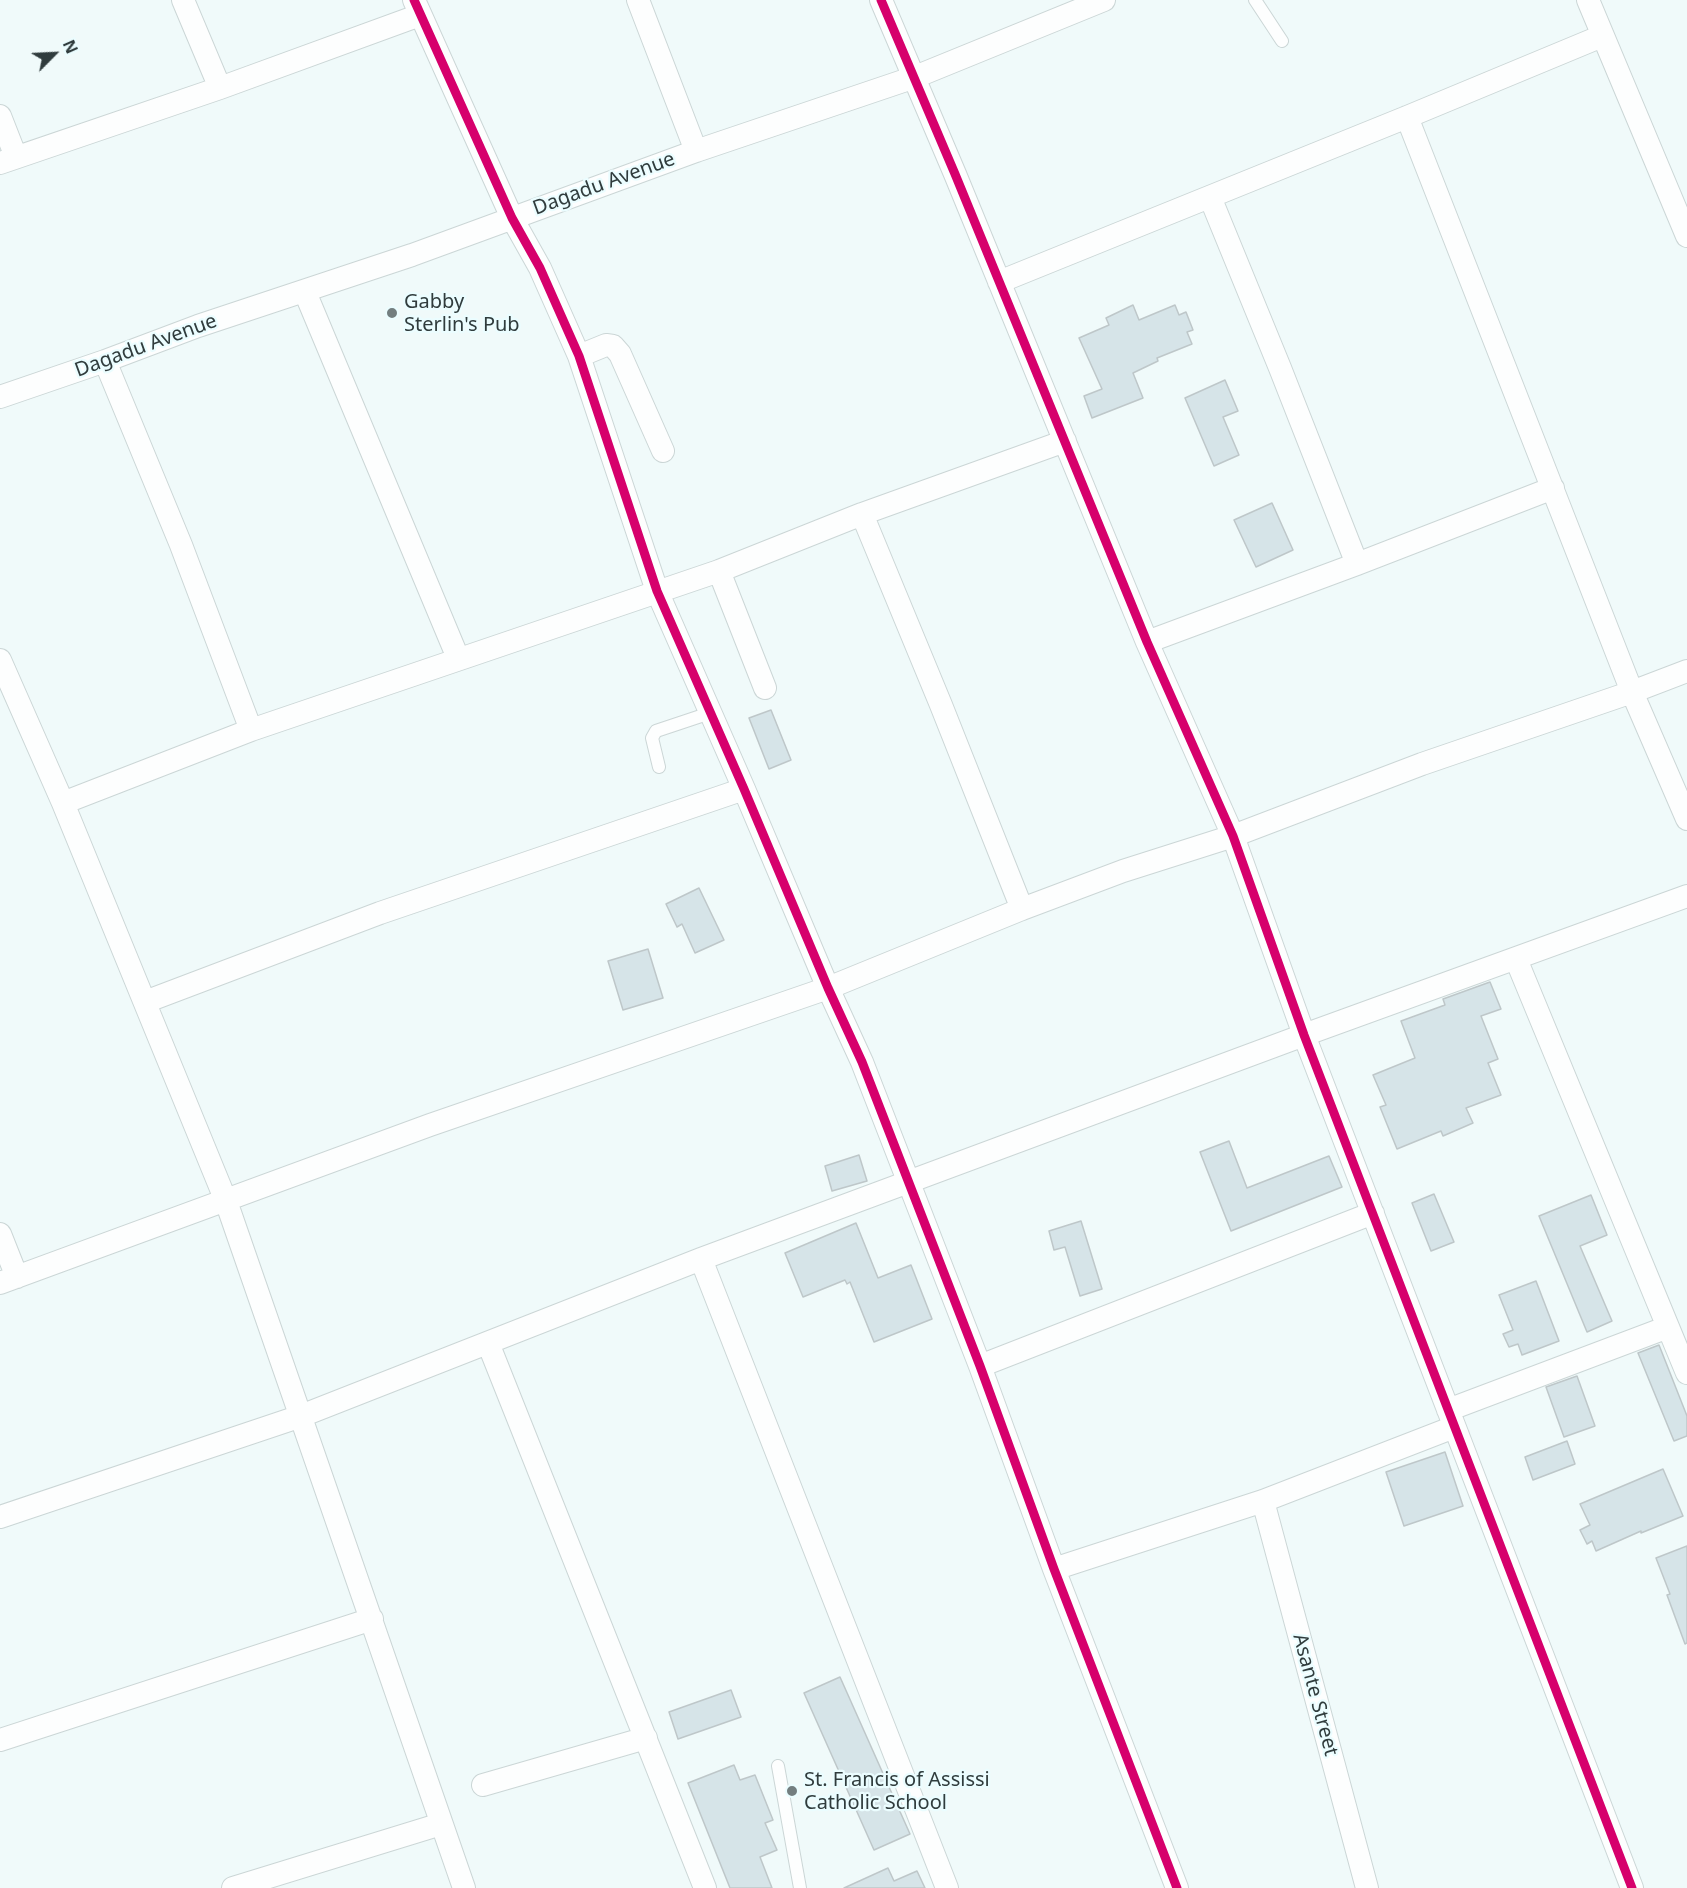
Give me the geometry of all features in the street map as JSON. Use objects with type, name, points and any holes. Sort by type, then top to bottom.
[{"type":"street","points":[[183,0],[220,88]]},
{"type":"street","points":[[638,0],[696,151]]},
{"type":"street","points":[[881,0],[915,77],[1147,642],[1233,836],[1304,1035],[1632,1888]]},
{"type":"street","name":"Dagadu Avenue","points":[[0,397],[198,326],[412,255],[696,151],[915,77],[1104,0]]},
{"type":"street","points":[[1588,0],[1687,236]]},
{"type":"street","points":[[0,116],[8,160],[220,88],[417,7],[512,218],[540,268],[579,356],[657,591],[862,1062],[910,1181],[1054,1569],[1177,1888]]},
{"type":"street","points":[[999,282],[1602,36]]},
{"type":"street","points":[[1407,117],[1632,692],[1687,819]]},
{"type":"street","points":[[1210,197],[1357,564]]},
{"type":"street","points":[[304,292],[458,658]]},
{"type":"street","points":[[579,356],[606,345],[613,346],[620,354],[663,451]]},
{"type":"street","points":[[105,361],[181,545],[251,730]]},
{"type":"street","points":[[63,803],[251,730],[719,571],[862,514],[1065,441]]},
{"type":"street","points":[[1147,642],[1553,488]]},
{"type":"street","points":[[862,514],[1022,909]]},
{"type":"street","points":[[719,571],[765,688]]},
{"type":"street","points":[[0,660],[63,803],[226,1201],[465,1888]]},
{"type":"street","points":[[0,1234],[9,1280],[430,1125],[828,988],[1022,909],[1123,871],[1233,836],[1422,764],[1687,671]]},
{"type":"street","points":[[145,1002],[380,913],[744,789]]},
{"type":"street","points":[[0,1517],[301,1416],[701,1259],[1304,1035],[1687,896]]},
{"type":"street","points":[[1516,959],[1687,1373]]},
{"type":"street","points":[[980,1366],[1373,1213]]},
{"type":"street","points":[[701,1259],[947,1888]]},
{"type":"street","points":[[1054,1569],[1263,1501],[1668,1327]]},
{"type":"street","points":[[488,1342],[705,1888]]},
{"type":"street","name":"Asante Street","points":[[1263,1501],[1367,1888]]},
{"type":"street","points":[[0,1740],[372,1619]]},
{"type":"street","points":[[483,1785],[646,1738]]},
{"type":"street","points":[[233,1888],[441,1824]]},
{"type":"lane","points":[[1255,0],[1282,41]]},
{"type":"lane","points":[[659,767],[652,738],[656,731],[711,712]]},
{"type":"lane","points":[[778,1766],[800,1888]]},
{"type":"building","points":[[1133,305],[1139,320],[1175,305],[1179,315],[1186,312],[1193,330],[1187,332],[1192,344],[1157,358],[1158,361],[1133,373],[1143,398],[1092,418],[1084,396],[1102,389],[1079,338],[1109,325],[1106,318]]},
{"type":"building","points":[[1225,380],[1238,411],[1223,417],[1239,455],[1214,466],[1185,398]]},
{"type":"building","points":[[1272,503],[1293,550],[1256,567],[1234,520]]},
{"type":"building","points":[[771,710],[791,760],[769,769],[749,718]]},
{"type":"building","points":[[699,888],[724,940],[695,953],[682,924],[677,927],[666,904]]},
{"type":"building","points":[[648,949],[663,998],[623,1010],[608,961]]},
{"type":"building","points":[[1490,982],[1501,1009],[1481,1016],[1498,1059],[1488,1063],[1501,1095],[1466,1108],[1473,1123],[1443,1136],[1441,1131],[1397,1149],[1380,1107],[1386,1105],[1373,1075],[1415,1058],[1401,1021],[1445,1005],[1443,999]]},
{"type":"building","points":[[1229,1141],[1247,1188],[1329,1156],[1342,1187],[1231,1231],[1200,1152]]},
{"type":"building","points":[[859,1155],[867,1181],[832,1191],[825,1166]]},
{"type":"building","points":[[1434,1194],[1454,1242],[1431,1251],[1412,1203]]},
{"type":"building","points":[[1591,1195],[1607,1235],[1580,1246],[1612,1321],[1587,1332],[1539,1216]]},
{"type":"building","points":[[1081,1221],[1102,1289],[1080,1296],[1065,1247],[1054,1250],[1049,1231]]},
{"type":"building","points":[[856,1223],[878,1278],[911,1265],[932,1319],[874,1342],[850,1282],[847,1284],[845,1280],[803,1297],[785,1253]]},
{"type":"building","points":[[1536,1281],[1559,1341],[1522,1355],[1518,1344],[1509,1347],[1503,1334],[1513,1330],[1499,1295]]},
{"type":"building","points":[[1659,1345],[1687,1416],[1687,1436],[1674,1441],[1638,1353]]},
{"type":"building","points":[[1577,1376],[1595,1426],[1564,1437],[1546,1387]]},
{"type":"building","points":[[1567,1441],[1575,1464],[1533,1480],[1525,1457]]},
{"type":"building","points":[[1445,1452],[1463,1506],[1404,1526],[1386,1472]]},
{"type":"building","points":[[1663,1469],[1683,1516],[1596,1551],[1592,1541],[1587,1544],[1580,1530],[1590,1525],[1580,1504]]},
{"type":"building","points":[[1687,1546],[1687,1643],[1685,1644],[1656,1558]]},
{"type":"building","points":[[840,1677],[910,1834],[874,1850],[804,1693]]},
{"type":"building","points":[[731,1690],[741,1717],[678,1739],[669,1712]]},
{"type":"building","points":[[734,1765],[740,1780],[755,1775],[773,1820],[765,1823],[777,1850],[760,1857],[772,1888],[730,1888],[688,1783]]},
{"type":"building","points":[[888,1868],[894,1881],[917,1871],[925,1888],[844,1888]]},
{"type":"cycle path","points":[[414,0],[512,218],[540,268],[579,356],[657,591],[862,1062],[980,1366],[1054,1569],[1177,1888]]},
{"type":"cycle path","points":[[881,0],[1147,642],[1233,836],[1304,1035],[1632,1888]]},
{"type":"place","name":"Gabby Sterlin's Pub","points":[[392,313]]},
{"type":"place","name":"St. Francis of Assissi Catholic School","points":[[792,1791]]}]
